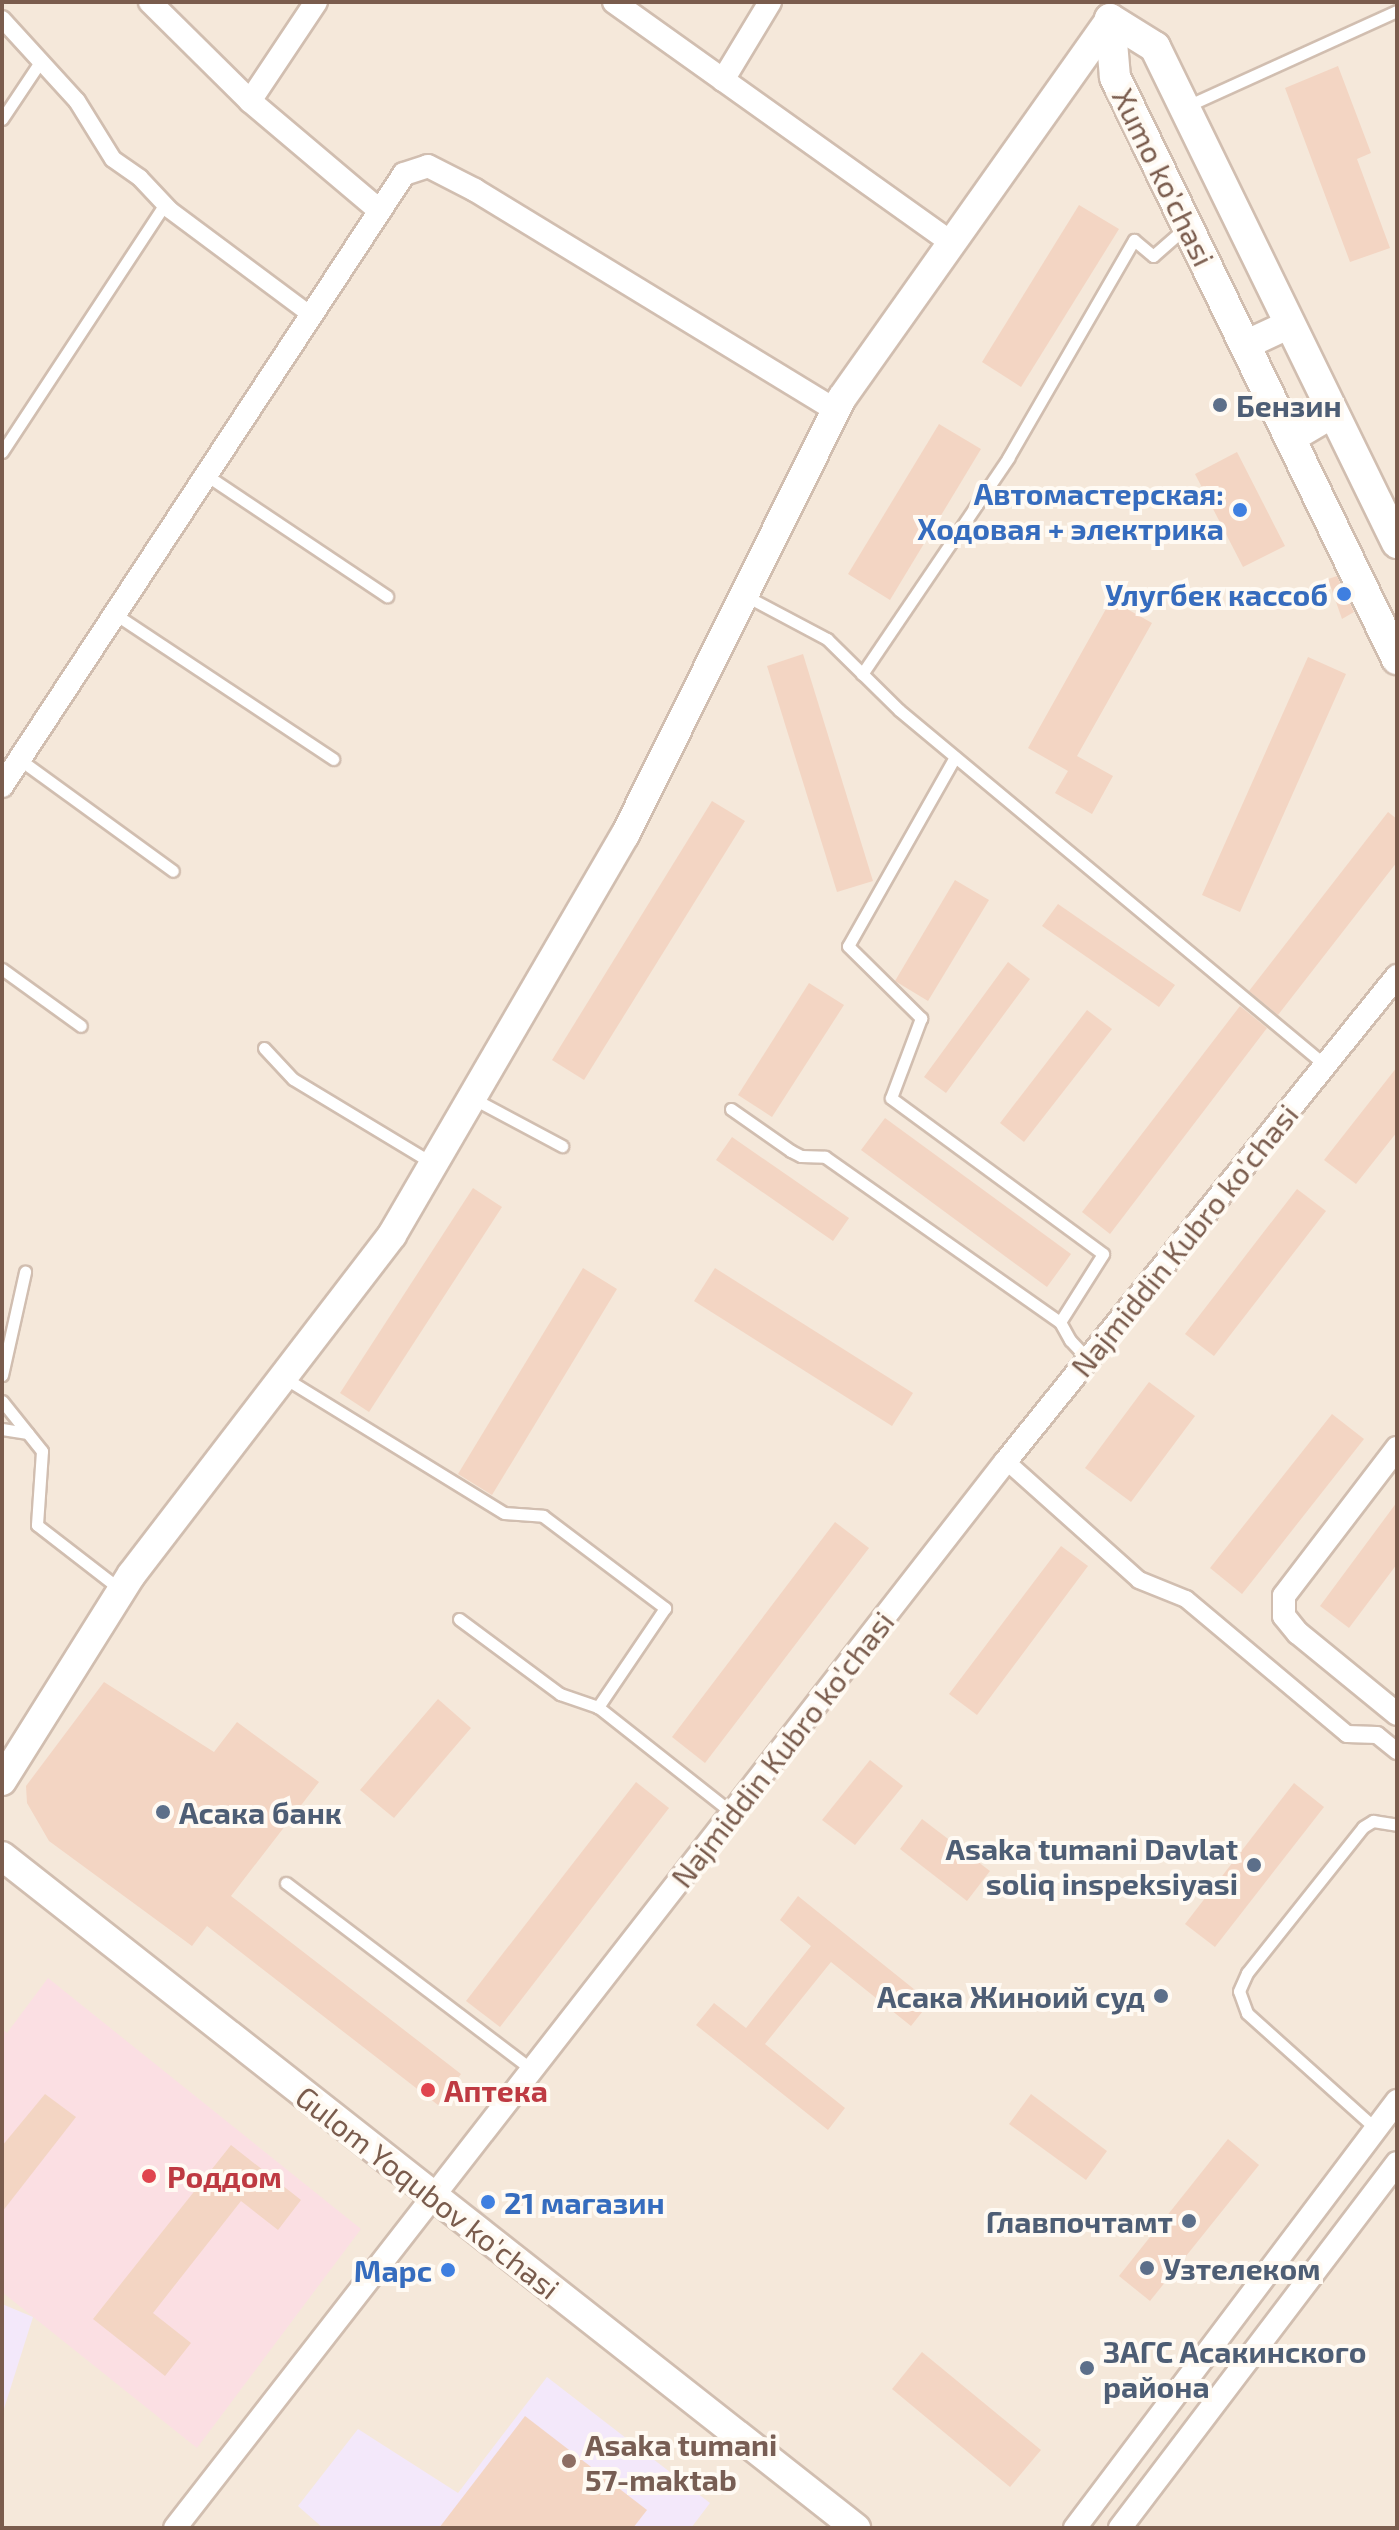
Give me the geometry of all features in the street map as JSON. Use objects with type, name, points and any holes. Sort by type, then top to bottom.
[{"type":"main road","name":"Xumo ko’chasi","points":[[1111,8],[1155,47],[1397,543]]},
{"type":"main road","name":"Xumo ko’chasi","points":[[1111,8],[1115,77],[1397,659]]},
{"type":"street","points":[[150,2],[250,101],[380,211]]},
{"type":"street","points":[[250,101],[316,2]]},
{"type":"street","points":[[614,2],[951,242]]},
{"type":"street","points":[[723,80],[770,2]]},
{"type":"street","points":[[2,1781],[121,1591],[392,1235],[625,835],[835,410],[1111,8]]},
{"type":"street","points":[[2,19],[77,101],[113,159],[140,178],[165,204],[311,315]]},
{"type":"street","points":[[2,786],[404,174],[428,166],[475,190],[835,410]]},
{"type":"street","points":[[1245,345],[1290,324]]},
{"type":"street","points":[[1290,439],[1334,413]]},
{"type":"street","name":"Najmiddin Kubro ko'chasi","points":[[175,2528],[1006,1461],[1397,976]]},
{"type":"street","points":[[1397,1448],[1284,1596],[1284,1616],[1298,1633],[1397,1714]]},
{"type":"street","points":[[1006,1461],[1139,1580],[1186,1599],[1347,1734],[1377,1735],[1397,1751]]},
{"type":"street","name":"Gulom Yoqubov ko'chasi","points":[[2,1856],[856,2528]]},
{"type":"street","points":[[1075,2528],[1397,2101]]},
{"type":"street","points":[[1120,2528],[1397,2163]]},
{"type":"lane","points":[[1185,108],[1397,11]]},
{"type":"lane","points":[[2,119],[40,62]]},
{"type":"lane","points":[[2,452],[165,204]]},
{"type":"lane","points":[[862,674],[1008,458],[1134,240],[1153,256],[1187,226]]},
{"type":"lane","points":[[206,475],[387,596]]},
{"type":"lane","points":[[744,594],[827,639],[955,757],[1325,1065]]},
{"type":"lane","points":[[115,614],[333,759]]},
{"type":"lane","points":[[955,757],[848,946],[921,1018],[891,1098],[1103,1254],[1060,1322]]},
{"type":"lane","points":[[19,759],[173,871]]},
{"type":"lane","points":[[2,969],[81,1026]]},
{"type":"lane","points":[[264,1048],[293,1079],[432,1163]]},
{"type":"lane","points":[[470,1097],[562,1146]]},
{"type":"lane","points":[[731,1109],[791,1151],[801,1156],[825,1157],[1060,1322],[1070,1340],[1088,1359]]},
{"type":"lane","points":[[2,1375],[25,1272]]},
{"type":"lane","points":[[282,1377],[504,1513],[543,1516],[665,1608],[598,1707]]},
{"type":"lane","points":[[2,1401],[42,1451],[37,1525],[121,1591]]},
{"type":"lane","points":[[2,1429],[28,1433]]},
{"type":"lane","points":[[459,1619],[560,1694],[598,1707],[732,1813]]},
{"type":"lane","points":[[1375,2128],[1247,2013],[1239,1991],[1247,1973],[1363,1827],[1373,1821],[1397,1825]]},
{"type":"lane","points":[[286,1883],[532,2070]]},
{"type":"shaded area","points":[[2,2],[1397,2],[1397,2528],[2,2528]]},
{"type":"shaded area","name":"Роддом","points":[[48,1978],[361,2229],[197,2448],[2,2292],[2,2029],[7,2033]]},
{"type":"shaded area","points":[[2,2304],[33,2317],[2,2415]]},
{"type":"shaded area","name":"Asaka tumani 57-maktab","points":[[547,2377],[710,2503],[691,2528],[323,2528],[298,2506],[358,2429],[458,2493]]},
{"type":"building","points":[[1338,66],[1371,153],[1357,159],[1390,248],[1350,262],[1285,88]]},
{"type":"building","points":[[1079,205],[1119,229],[1021,387],[982,362]]},
{"type":"building","points":[[939,424],[981,449],[890,600],[848,574]]},
{"type":"building","name":"Автомастерская: Ходовая + электрика","points":[[1237,452],[1285,546],[1243,567],[1195,474]]},
{"type":"building","points":[[1337,576],[1354,612],[1342,619],[1328,579]]},
{"type":"building","points":[[1111,600],[1152,623],[1077,756],[1113,776],[1092,814],[1055,793],[1068,771],[1028,748]]},
{"type":"building","points":[[803,654],[873,881],[837,892],[767,666]]},
{"type":"building","points":[[1308,657],[1346,674],[1240,912],[1202,895]]},
{"type":"building","points":[[712,801],[745,821],[584,1080],[552,1060]]},
{"type":"building","points":[[1388,812],[1397,819],[1397,862],[1278,1015],[1249,991]]},
{"type":"building","points":[[955,880],[989,900],[928,1001],[895,981]]},
{"type":"building","points":[[1058,904],[1175,985],[1159,1007],[1042,926]]},
{"type":"building","points":[[1008,962],[1030,979],[946,1093],[924,1077]]},
{"type":"building","points":[[809,983],[844,1005],[772,1117],[738,1095]]},
{"type":"building","points":[[1240,1006],[1267,1028],[1110,1234],[1082,1212]]},
{"type":"building","points":[[1087,1010],[1112,1029],[1024,1142],[1000,1123]]},
{"type":"building","points":[[1397,1067],[1397,1132],[1356,1184],[1324,1160]]},
{"type":"building","points":[[885,1118],[1071,1254],[1047,1287],[861,1150]]},
{"type":"building","points":[[732,1137],[849,1218],[833,1241],[716,1160]]},
{"type":"building","points":[[473,1188],[502,1207],[369,1412],[340,1393]]},
{"type":"building","points":[[1297,1189],[1326,1211],[1214,1356],[1185,1334]]},
{"type":"building","points":[[583,1268],[617,1289],[492,1495],[458,1474]]},
{"type":"building","points":[[715,1268],[913,1393],[892,1426],[694,1301]]},
{"type":"building","points":[[1149,1382],[1195,1416],[1131,1502],[1085,1468]]},
{"type":"building","points":[[1332,1414],[1364,1439],[1242,1594],[1210,1568]]},
{"type":"building","points":[[1397,1502],[1397,1564],[1349,1628],[1320,1606]]},
{"type":"building","points":[[835,1522],[869,1548],[705,1763],[672,1737]]},
{"type":"building","points":[[1061,1546],[1088,1566],[977,1715],[949,1694]]},
{"type":"building","name":"Асака банк","points":[[104,1682],[214,1752],[237,1722],[319,1782],[231,1896],[461,2074],[438,2105],[207,1926],[192,1946],[49,1841],[27,1803],[26,1786]]},
{"type":"building","points":[[438,1699],[471,1728],[394,1818],[360,1790]]},
{"type":"building","points":[[870,1760],[903,1786],[855,1845],[822,1820]]},
{"type":"building","points":[[636,1782],[669,1808],[500,2027],[466,2001]]},
{"type":"building","name":"Asaka tumani Davlat soliq inspeksiyasi","points":[[1294,1783],[1324,1807],[1215,1947],[1185,1924]]},
{"type":"building","points":[[922,1819],[990,1871],[967,1901],[900,1849]]},
{"type":"building","points":[[798,1896],[930,2002],[911,2026],[831,1962],[765,2044],[845,2108],[828,2130],[696,2025],[714,2003],[746,2028],[811,1946],[780,1920]]},
{"type":"building","points":[[45,2094],[76,2117],[2,2212],[2,2146]]},
{"type":"building","points":[[1031,2094],[1107,2151],[1086,2180],[1009,2124]]},
{"type":"building","name":"Главпочтамт","points":[[1228,2139],[1259,2165],[1150,2301],[1119,2276]]},
{"type":"building","points":[[231,2145],[301,2200],[278,2230],[241,2201],[153,2313],[191,2343],[165,2376],[93,2319]]},
{"type":"building","points":[[922,2352],[1041,2450],[1010,2487],[892,2389]]},
{"type":"building","points":[[525,2416],[647,2510],[633,2528],[439,2528]]},
{"type":"place","name":"Бензин","points":[[1220,405]]},
{"type":"place","name":"Автомастерская: Ходовая + электрика","points":[[1240,510]]},
{"type":"place","name":"Улугбек кассоб","points":[[1344,594]]},
{"type":"place","name":"Асака банк","points":[[163,1812]]},
{"type":"place","name":"Asaka tumani Davlat soliq inspeksiyasi","points":[[1254,1865]]},
{"type":"place","name":"Асака Жиноий суд","points":[[1161,1996]]},
{"type":"place","name":"Аптека","points":[[428,2090]]},
{"type":"place","name":"Роддом","points":[[149,2176]]},
{"type":"place","name":"21 магазин","points":[[488,2202]]},
{"type":"place","name":"Главпочтамт","points":[[1189,2221]]},
{"type":"place","name":"Узтелеком","points":[[1147,2268]]},
{"type":"place","name":"Марс","points":[[448,2270]]},
{"type":"place","name":"ЗАГС Асакинского района","points":[[1087,2368]]},
{"type":"place","name":"Asaka tumani 57-maktab","points":[[569,2461]]}]
